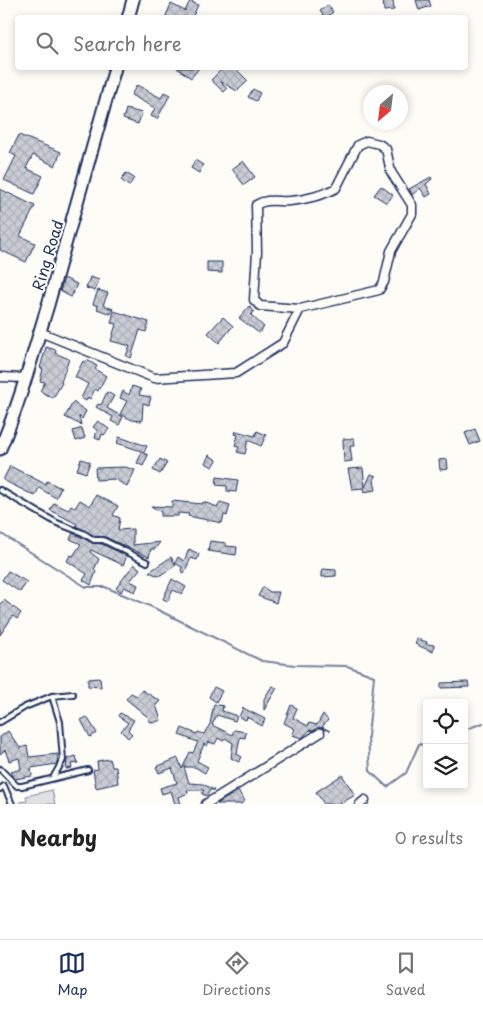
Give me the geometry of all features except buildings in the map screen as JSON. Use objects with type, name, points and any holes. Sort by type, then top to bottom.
[{"type":"main road","points":[[129,15],[133,0]]},
{"type":"main road","name":"Ring Road","points":[[0,449],[12,422],[40,332],[78,205],[114,70]]},
{"type":"street","points":[[40,332],[154,378],[236,373],[283,343],[300,309],[379,290],[384,282],[391,251],[412,214],[412,205],[391,172],[386,149],[379,144],[367,141],[358,145],[336,188],[330,192],[292,201],[263,200],[256,205],[257,252],[254,300],[260,306],[300,309]]},
{"type":"street","points":[[0,377],[25,378]]},
{"type":"street","points":[[206,804],[320,733]]},
{"type":"lane","points":[[0,490],[57,523],[83,533],[94,540],[103,540],[147,562]]},
{"type":"lane","points":[[0,722],[25,707],[52,696],[73,694]]},
{"type":"lane","points":[[52,696],[60,722],[64,760],[53,778]]},
{"type":"lane","points":[[0,769],[17,786],[88,770]]},
{"type":"lane","points":[[0,789],[4,786],[12,804]]},
{"type":"shaded area","points":[[52,790],[55,804],[20,804],[19,802],[27,801],[26,796]]},
{"type":"waterway","points":[[0,533],[86,587],[105,587],[150,606],[262,661],[295,665],[347,666],[374,676],[368,736],[370,771],[387,787],[406,773],[419,744],[423,745]]},
{"type":"waterway","points":[[468,729],[483,723]]}]
